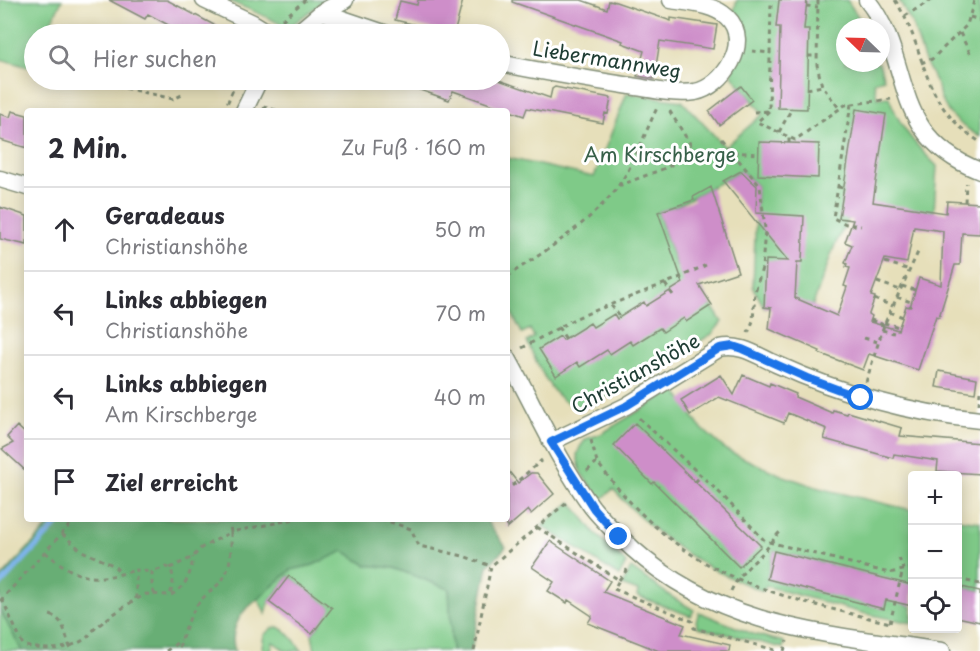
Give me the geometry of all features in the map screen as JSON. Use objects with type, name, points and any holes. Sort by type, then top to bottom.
[{"type":"street","points":[[204,0],[255,24]]},
{"type":"street","points":[[308,24],[322,12],[345,0]]},
{"type":"street","points":[[670,0],[704,6],[729,19],[735,33],[738,55]]},
{"type":"street","points":[[867,0],[889,41],[906,97],[918,123],[934,144],[959,161],[980,171]]},
{"type":"street","points":[[322,12],[357,24]]},
{"type":"street","name":"Liebermannweg","points":[[510,65],[663,95],[697,92],[713,85],[738,55]]},
{"type":"street","points":[[245,108],[254,90]]},
{"type":"street","points":[[0,179],[24,186]]},
{"type":"street","name":"Christianshöhe","points":[[553,446],[727,346],[742,349],[807,378],[861,398],[917,412],[980,420]]},
{"type":"street","points":[[511,354],[553,446],[594,509],[619,537],[650,564],[683,587],[725,607],[763,621],[942,651]]},
{"type":"path","points":[[280,24],[305,0]]},
{"type":"path","points":[[771,0],[769,111],[757,122],[795,140],[839,108],[851,104],[906,97]]},
{"type":"path","points":[[818,0],[818,56],[822,86],[839,108]]},
{"type":"path","points":[[895,0],[905,16],[935,96],[947,114],[979,140]]},
{"type":"path","points":[[905,16],[931,0]]},
{"type":"path","points":[[921,63],[932,59],[960,33],[970,17],[974,1]]},
{"type":"path","points":[[806,6],[818,7]]},
{"type":"path","points":[[970,17],[980,20]]},
{"type":"path","points":[[960,33],[972,57]]},
{"type":"path","points":[[738,55],[771,53]]},
{"type":"path","points":[[808,56],[818,56]]},
{"type":"path","points":[[807,89],[822,86]]},
{"type":"path","points":[[134,90],[173,99],[182,95]]},
{"type":"path","points":[[225,108],[233,90]]},
{"type":"path","points":[[618,184],[621,185],[668,167],[693,150],[663,95]]},
{"type":"path","points":[[510,274],[575,229],[612,193],[663,95]]},
{"type":"path","points":[[851,104],[833,218],[846,224],[861,226]]},
{"type":"path","points":[[779,132],[792,108]]},
{"type":"path","points":[[754,112],[769,111]]},
{"type":"path","points":[[846,136],[851,137]]},
{"type":"path","points":[[789,137],[789,143]]},
{"type":"path","points":[[722,139],[760,186],[765,229],[762,268],[755,292],[753,321]]},
{"type":"path","points":[[732,152],[759,154]]},
{"type":"path","points":[[838,188],[844,188]]},
{"type":"path","points":[[861,398],[884,324],[919,250]]},
{"type":"path","points":[[885,262],[910,270]]},
{"type":"path","points":[[511,354],[558,327],[706,265]]},
{"type":"path","points":[[877,282],[900,290]]},
{"type":"path","points":[[665,284],[673,296]]},
{"type":"path","points":[[902,286],[915,290]]},
{"type":"path","points":[[897,297],[911,302],[910,307]]},
{"type":"path","points":[[874,299],[893,306]]},
{"type":"path","points":[[611,305],[620,317]]},
{"type":"path","points":[[890,312],[903,316]]},
{"type":"path","points":[[871,320],[899,327]]},
{"type":"path","points":[[558,327],[566,339]]},
{"type":"path","points":[[882,330],[894,333]]},
{"type":"path","points":[[864,338],[878,342]]},
{"type":"path","points":[[634,414],[701,476],[765,541],[889,573],[908,568]]},
{"type":"path","points":[[654,443],[660,438]]},
{"type":"path","points":[[514,486],[553,446]]},
{"type":"path","points":[[474,651],[491,567],[581,491],[583,475],[597,462],[635,508],[663,534],[715,568],[738,579],[827,608],[891,621],[903,569],[899,558]]},
{"type":"path","points":[[695,482],[701,476]]},
{"type":"path","points":[[738,523],[743,518]]},
{"type":"path","points":[[72,522],[1,600],[22,645],[32,650],[55,650],[69,647],[87,638],[94,628],[136,599],[146,594],[170,595],[178,591],[186,582],[192,569],[192,557]]},
{"type":"path","points":[[178,651],[195,608],[223,580],[231,553],[229,522]]},
{"type":"path","points":[[45,552],[67,569],[86,577],[106,577],[136,570],[152,572],[166,567],[170,568],[192,557],[201,548],[231,532],[280,522]]},
{"type":"path","points":[[390,522],[411,529],[418,546],[463,556],[491,567]]},
{"type":"path","points":[[537,526],[619,580]]},
{"type":"path","points":[[725,607],[744,569],[780,532]]},
{"type":"path","points":[[62,534],[82,551],[113,565],[122,574]]},
{"type":"path","points":[[804,558],[805,552]]},
{"type":"path","points":[[630,566],[614,589],[692,621]]},
{"type":"path","points":[[861,573],[862,566]]},
{"type":"path","points":[[170,568],[173,574],[170,595]]},
{"type":"path","points":[[136,570],[136,599]]},
{"type":"path","points":[[152,572],[154,594]]},
{"type":"path","points":[[962,580],[980,584]]},
{"type":"path","points":[[50,615],[62,623],[72,651]]},
{"type":"path","points":[[694,615],[692,621],[694,628],[779,651]]},
{"type":"path","points":[[166,651],[183,639]]},
{"type":"path","points":[[784,651],[787,641]]},
{"type":"green space","points":[[0,0],[62,0],[50,24],[24,24],[24,66],[0,59]]},
{"type":"green space","points":[[227,0],[325,0],[293,24],[280,24]]},
{"type":"green space","name":"Am Kirschberge","points":[[737,0],[847,0],[859,18],[836,18],[836,72],[882,72],[884,79],[874,82],[877,98],[889,97],[897,117],[908,134],[937,166],[934,211],[848,219],[834,247],[811,310],[764,307],[753,287],[757,186],[741,171],[676,206],[658,212],[676,265],[694,259],[696,281],[722,322],[712,334],[595,404],[581,406],[570,404],[560,398],[544,377],[527,342],[534,337],[530,329],[522,333],[510,310],[510,159],[594,177],[627,93],[682,101],[725,147],[763,114],[732,75],[733,14]]},
{"type":"green space","points":[[899,0],[980,0],[980,137],[949,113],[924,59],[913,26]]},
{"type":"green space","points":[[675,389],[699,426],[726,450],[781,475],[819,488],[908,509],[908,590],[904,604],[908,605],[908,622],[862,613],[766,586],[763,591],[700,562],[647,523],[613,489],[601,500],[581,473],[577,455],[586,439],[601,434]],"holes":[[[774,551],[891,580],[884,608],[767,579]]]},
{"type":"green space","points":[[571,502],[595,533],[626,563],[619,576],[542,526]]},
{"type":"green space","points":[[962,520],[980,522],[980,591],[962,587]]},
{"type":"green space","points":[[52,522],[487,522],[506,547],[488,566],[471,651],[452,651],[449,589],[394,568],[366,565],[344,551],[313,565],[291,570],[244,611],[234,630],[235,651],[22,651],[0,610],[0,579]]},
{"type":"green space","points":[[344,550],[366,565],[394,568],[449,589],[452,651],[315,651],[312,634],[331,608],[289,576],[269,602],[266,614],[258,599],[291,570],[313,565]]},
{"type":"green space","points":[[631,568],[694,610],[691,616],[637,596],[638,591],[622,585]]},
{"type":"green space","points":[[0,610],[6,618],[22,651],[0,651]]},
{"type":"green space","points":[[699,612],[753,634],[784,642],[783,648],[698,627],[696,621]]},
{"type":"green space","points":[[278,627],[289,634],[302,651],[286,651],[273,642],[271,651],[264,651],[262,647],[264,635],[272,628]]},
{"type":"building","points":[[109,0],[167,0],[212,24],[166,24],[148,14],[145,19]]},
{"type":"building","points":[[418,0],[463,0],[457,24],[412,24],[395,20],[400,1],[417,5]]},
{"type":"building","points":[[512,0],[581,0],[607,9],[609,1],[613,1],[671,21],[671,18],[717,25],[713,49],[660,41],[654,79],[637,76],[644,51],[622,43],[623,41],[512,2]]},
{"type":"building","points":[[779,0],[807,0],[804,29],[809,29],[807,109],[778,108],[780,27],[776,27]]},
{"type":"building","points":[[510,84],[550,98],[552,89],[555,87],[611,98],[608,114],[605,113],[603,123],[527,108],[524,116],[510,111],[510,108],[501,108],[453,91],[449,100],[420,90],[510,90]]},
{"type":"building","points":[[741,86],[752,100],[719,125],[709,111]]},
{"type":"building","points":[[856,109],[886,114],[873,202],[946,213],[947,201],[980,203],[980,234],[962,233],[960,265],[955,265],[939,317],[936,316],[918,370],[869,354],[863,370],[819,353],[820,351],[769,329],[771,308],[764,307],[766,260],[788,261],[723,181],[741,171],[757,186],[756,213],[804,216],[802,262],[797,262],[795,298],[837,316],[847,287],[844,286],[850,268],[846,267],[845,263],[852,245],[845,242],[853,220],[839,218]],"holes":[[[914,227],[943,231],[941,285],[919,278],[910,307],[906,306],[898,330],[870,322],[872,316],[869,314],[875,297],[871,296],[885,259],[907,263]]]},
{"type":"building","points":[[12,111],[24,114],[24,147],[0,140],[0,114],[10,117]]},
{"type":"building","points":[[759,142],[819,144],[818,178],[758,175]]},
{"type":"building","points":[[711,187],[738,272],[699,285],[712,305],[686,322],[684,318],[663,332],[660,328],[633,345],[630,341],[610,354],[607,350],[580,367],[577,362],[556,376],[539,349],[560,336],[563,340],[590,323],[593,327],[614,314],[617,319],[644,302],[646,306],[683,283],[658,212],[694,200],[693,197]]},
{"type":"building","points":[[0,207],[24,215],[24,244],[0,239]]},
{"type":"building","points":[[939,371],[977,378],[975,393],[936,387]]},
{"type":"building","points":[[721,375],[734,395],[743,375],[796,394],[795,397],[832,413],[833,410],[847,414],[848,412],[902,428],[900,436],[980,443],[980,474],[937,471],[938,461],[894,454],[893,458],[824,439],[827,429],[788,413],[784,423],[719,397],[690,415],[681,400]]},
{"type":"building","points":[[635,423],[761,546],[739,567],[614,445]]},
{"type":"building","points":[[17,426],[24,432],[24,469],[2,449],[13,443],[7,437]]},
{"type":"building","points":[[510,473],[518,483],[531,473],[537,473],[554,494],[531,514],[528,510],[507,528],[507,522],[510,522]]},
{"type":"building","points":[[550,541],[610,581],[603,592],[685,625],[681,634],[730,645],[729,651],[659,651],[588,623],[592,616],[568,600],[567,603],[548,591],[554,582],[532,567]]},
{"type":"building","points":[[774,551],[908,584],[908,605],[886,600],[884,609],[767,579]]},
{"type":"building","points":[[289,576],[332,608],[312,634],[269,602]]},
{"type":"building","points":[[962,587],[980,591],[980,622],[962,618]]},
{"type":"waterway","points":[[0,585],[59,522]]},
{"type":"route","points":[[619,537],[581,491],[551,442],[626,406],[720,348],[727,346],[742,349],[807,378],[861,398]]}]
